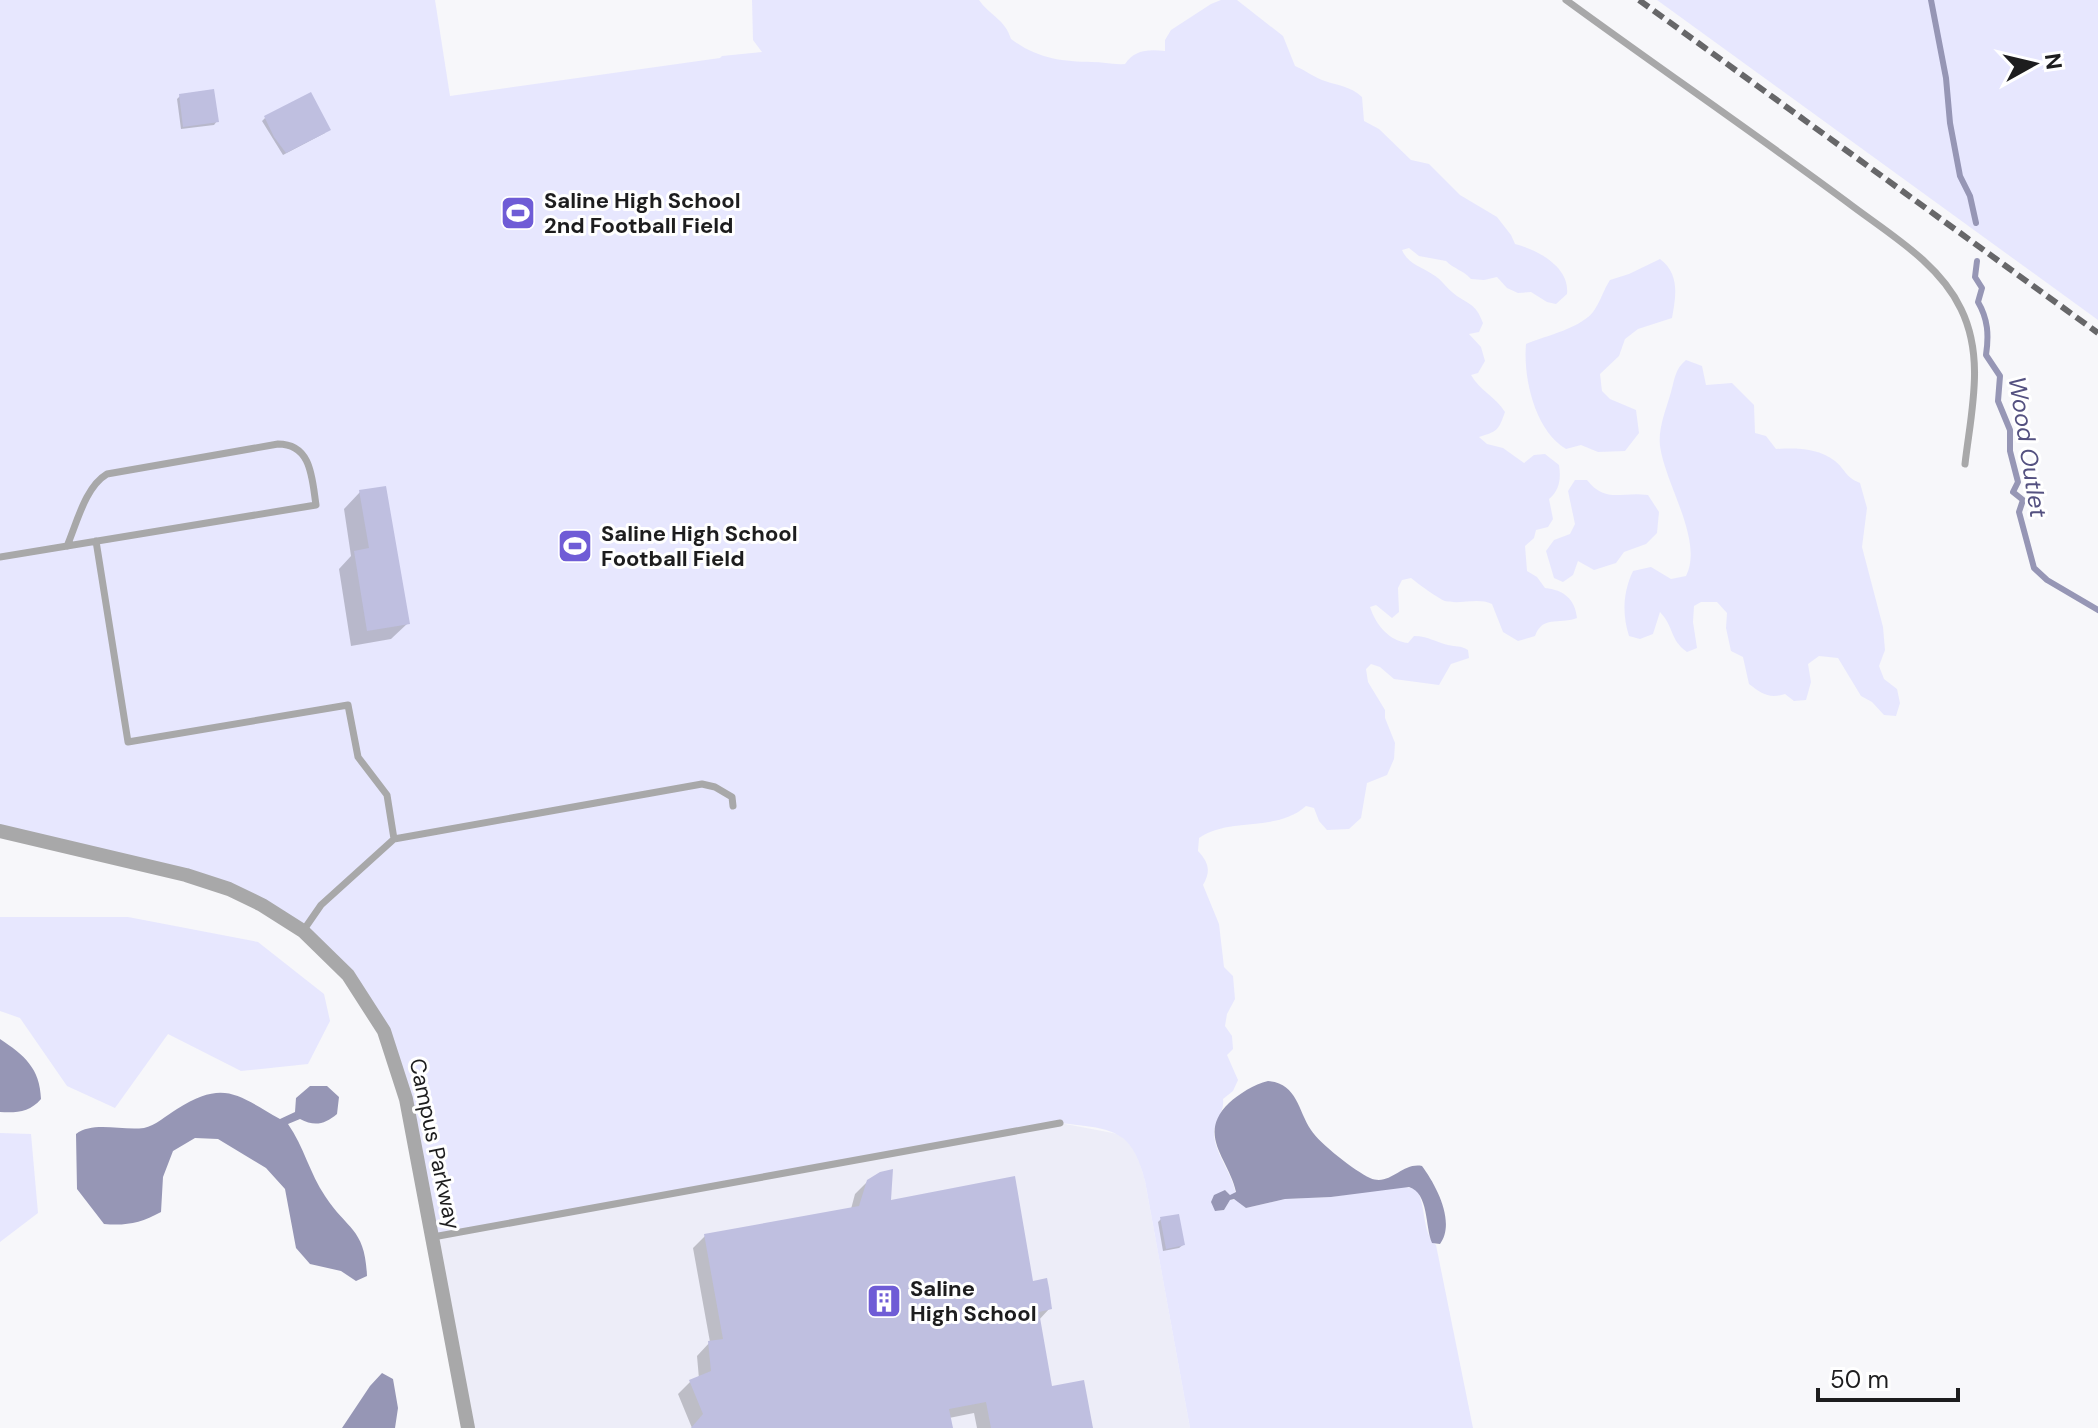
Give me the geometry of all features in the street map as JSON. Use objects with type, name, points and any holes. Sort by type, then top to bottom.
[{"type":"street","name":"Campus Parkway","points":[[0,831],[213,883],[262,905],[303,931],[348,975],[384,1031],[406,1099],[468,1428]]},
{"type":"lane","points":[[1566,0],[1833,192],[1940,278],[1961,308],[1976,365],[1965,464]]},
{"type":"lane","points":[[0,557],[67,546],[96,541],[316,505],[308,461],[297,448],[278,444],[113,472],[98,480],[67,546]]},
{"type":"lane","points":[[96,541],[128,742],[348,705],[358,757],[387,795],[394,839]]},
{"type":"lane","points":[[303,931],[321,905],[394,839],[702,784],[715,787],[732,797],[733,806]]},
{"type":"lane","points":[[433,1237],[1060,1123]]},
{"type":"shaded area","points":[[0,0],[435,0],[450,96],[762,52],[753,40],[752,0],[979,0],[1005,27],[1011,39],[1030,51],[1060,60],[1125,64],[1142,52],[1165,51],[1165,40],[1171,30],[1211,4],[1221,0],[1237,0],[1283,36],[1295,66],[1321,80],[1358,93],[1362,97],[1364,121],[1379,129],[1411,160],[1429,164],[1460,195],[1497,217],[1515,244],[1551,261],[1567,284],[1567,294],[1556,304],[1531,292],[1518,293],[1507,288],[1497,277],[1471,279],[1446,261],[1419,256],[1409,248],[1402,250],[1411,262],[1435,276],[1474,307],[1483,323],[1479,332],[1469,334],[1481,347],[1485,361],[1478,373],[1471,375],[1505,412],[1496,430],[1479,437],[1487,444],[1503,448],[1524,463],[1534,455],[1545,454],[1559,465],[1559,484],[1549,499],[1553,519],[1548,527],[1536,530],[1534,538],[1525,546],[1527,571],[1537,577],[1545,588],[1567,597],[1574,606],[1577,618],[1547,623],[1538,629],[1535,636],[1518,641],[1503,632],[1492,604],[1445,601],[1411,578],[1402,580],[1398,588],[1399,612],[1392,618],[1376,605],[1370,607],[1384,631],[1401,642],[1408,643],[1414,636],[1419,636],[1463,647],[1468,650],[1469,658],[1451,664],[1439,685],[1394,679],[1380,667],[1371,664],[1366,669],[1368,682],[1385,710],[1395,743],[1394,759],[1387,775],[1367,783],[1361,818],[1349,829],[1327,830],[1314,808],[1306,806],[1281,819],[1212,831],[1199,838],[1198,851],[1208,867],[1203,885],[1219,924],[1224,967],[1233,976],[1235,999],[1225,1026],[1232,1036],[1233,1049],[1227,1055],[1238,1080],[1233,1091],[1223,1099],[1214,1135],[1236,1195],[1230,1195],[1225,1190],[1215,1211],[1224,1210],[1230,1200],[1237,1199],[1246,1208],[1285,1199],[1331,1197],[1401,1186],[1416,1189],[1428,1233],[1436,1245],[1473,1428],[1190,1428],[1140,1163],[1126,1140],[1093,1127],[1060,1123],[433,1237],[389,1043],[337,962],[244,895],[0,831]]},
{"type":"shaded area","points":[[1657,0],[2098,0],[2098,320]]},
{"type":"shaded area","points":[[1660,259],[1674,278],[1672,318],[1638,329],[1625,339],[1619,356],[1600,374],[1602,391],[1610,399],[1636,410],[1639,433],[1625,451],[1598,452],[1581,445],[1566,449],[1546,430],[1533,402],[1526,344],[1563,331],[1590,316],[1610,280]]},
{"type":"shaded area","points":[[1686,360],[1702,366],[1706,385],[1732,383],[1754,405],[1755,433],[1766,436],[1776,449],[1799,449],[1822,454],[1860,483],[1867,508],[1862,547],[1883,627],[1885,650],[1879,666],[1884,679],[1897,689],[1900,703],[1896,716],[1884,715],[1861,696],[1838,658],[1819,656],[1808,664],[1811,682],[1806,700],[1794,701],[1785,694],[1770,696],[1758,690],[1749,684],[1743,657],[1731,651],[1726,628],[1727,613],[1717,602],[1701,602],[1694,606],[1697,648],[1687,652],[1677,643],[1660,612],[1653,634],[1640,639],[1629,636],[1625,603],[1633,571],[1651,567],[1671,579],[1686,576],[1690,562],[1687,530],[1660,446],[1663,419],[1676,374]]},
{"type":"shaded area","points":[[1575,480],[1587,480],[1608,494],[1648,495],[1659,512],[1657,533],[1646,544],[1624,552],[1616,563],[1594,570],[1578,561],[1573,575],[1563,582],[1554,578],[1546,551],[1554,540],[1570,534],[1575,524],[1568,491]]},
{"type":"shaded area","points":[[0,917],[128,917],[258,942],[324,994],[330,1021],[308,1064],[241,1071],[168,1034],[115,1108],[67,1086],[20,1018],[0,1011]]},
{"type":"shaded area","points":[[0,1039],[29,1063],[38,1079],[41,1099],[28,1109],[0,1112]]},
{"type":"shaded area","points":[[1268,1081],[1278,1083],[1291,1092],[1315,1136],[1370,1178],[1384,1179],[1408,1167],[1422,1166],[1438,1193],[1445,1215],[1446,1225],[1440,1244],[1432,1243],[1423,1203],[1415,1190],[1409,1187],[1331,1197],[1285,1199],[1246,1208],[1234,1199],[1224,1210],[1215,1211],[1211,1202],[1214,1195],[1225,1190],[1230,1195],[1236,1192],[1218,1147],[1215,1126],[1229,1103],[1257,1084]]},
{"type":"shaded area","points":[[310,1086],[327,1086],[339,1097],[337,1114],[320,1123],[300,1119],[288,1124],[320,1188],[354,1231],[363,1248],[367,1276],[356,1281],[341,1271],[310,1264],[296,1248],[285,1189],[266,1168],[218,1139],[195,1138],[173,1151],[163,1177],[161,1212],[147,1219],[126,1224],[104,1224],[77,1189],[76,1134],[83,1130],[148,1127],[193,1100],[219,1093],[240,1097],[280,1119],[295,1112],[296,1098]]},
{"type":"shaded area","points":[[1060,1123],[1118,1134],[1138,1156],[1190,1428],[468,1428],[433,1237]]},
{"type":"shaded area","points":[[0,1133],[31,1134],[38,1213],[0,1242]]},
{"type":"shaded area","points":[[382,1373],[393,1379],[398,1408],[395,1428],[342,1428],[370,1386]]},
{"type":"building","points":[[214,89],[219,122],[183,127],[179,94]]},
{"type":"building","points":[[311,92],[331,130],[286,153],[264,116]]},
{"type":"building","points":[[386,486],[410,624],[367,631],[354,551],[369,548],[359,490]]},
{"type":"building","name":"Saline High School","points":[[893,1169],[891,1200],[1015,1176],[1033,1281],[1047,1278],[1049,1288],[1052,1309],[1039,1312],[1052,1386],[1084,1380],[1093,1428],[991,1428],[986,1402],[949,1409],[953,1428],[691,1428],[703,1414],[689,1380],[711,1371],[708,1341],[723,1339],[704,1234],[859,1206],[867,1180]]},
{"type":"building","points":[[1179,1214],[1185,1245],[1166,1249],[1160,1217]]},
{"type":"waterway","name":"Wood Outlet","points":[[1931,0],[1960,176],[1970,196],[1976,223]]},
{"type":"waterway","name":"Wood Outlet","points":[[1977,261],[1975,277],[1982,288],[1978,302],[1987,327],[1986,355],[2000,376],[1998,401],[2010,430],[2010,451],[2018,482],[2013,492],[2023,500],[2019,512],[2034,568],[2047,580],[2098,610]]},
{"type":"railway","points":[[1639,0],[2098,333]]},
{"type":"place","name":"Saline High School 2nd Football Field","points":[[518,213]]},
{"type":"place","name":"Saline High School Football Field","points":[[575,546]]},
{"type":"place","name":"Saline High School","points":[[884,1301]]}]
